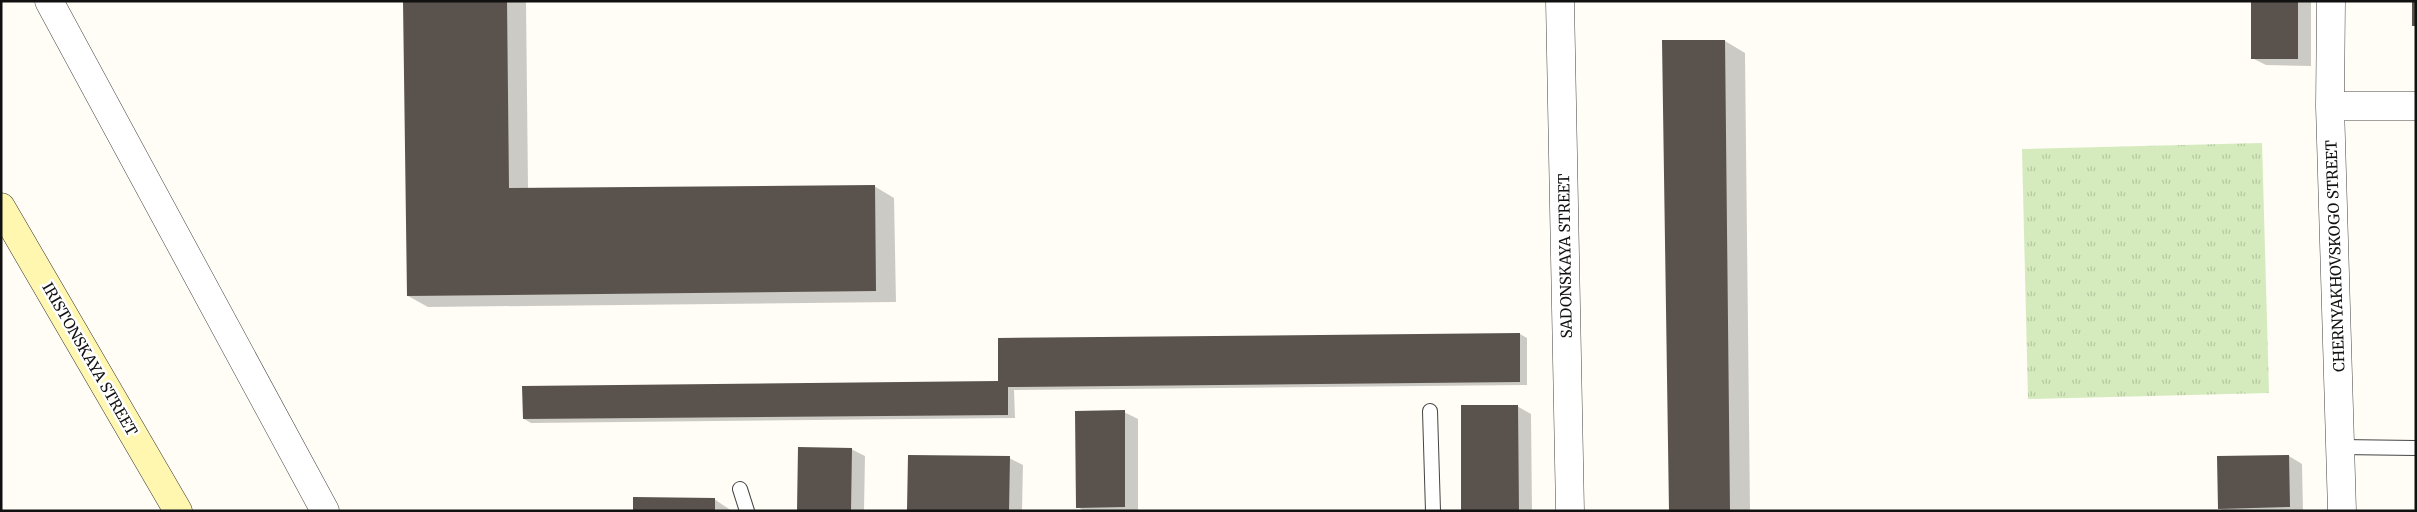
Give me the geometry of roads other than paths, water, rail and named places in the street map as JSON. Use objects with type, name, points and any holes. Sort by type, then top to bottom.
[{"type":"main road","name":"IRISTONSKAYA STREET","points":[[1,208],[178,511]]},
{"type":"street","points":[[49,1],[325,511]]},
{"type":"street","name":"SADONSKAYA STREET","points":[[1560,1],[1570,511]]},
{"type":"street","name":"CHERNYAKHOVSKOGO STREET","points":[[2330,1],[2330,106],[2342,511]]},
{"type":"street","points":[[2330,106],[2416,106]]},
{"type":"lane","points":[[1430,411],[1432,511]]},
{"type":"lane","points":[[2340,447],[2416,448]]},
{"type":"lane","points":[[740,489],[746,511]]}]
